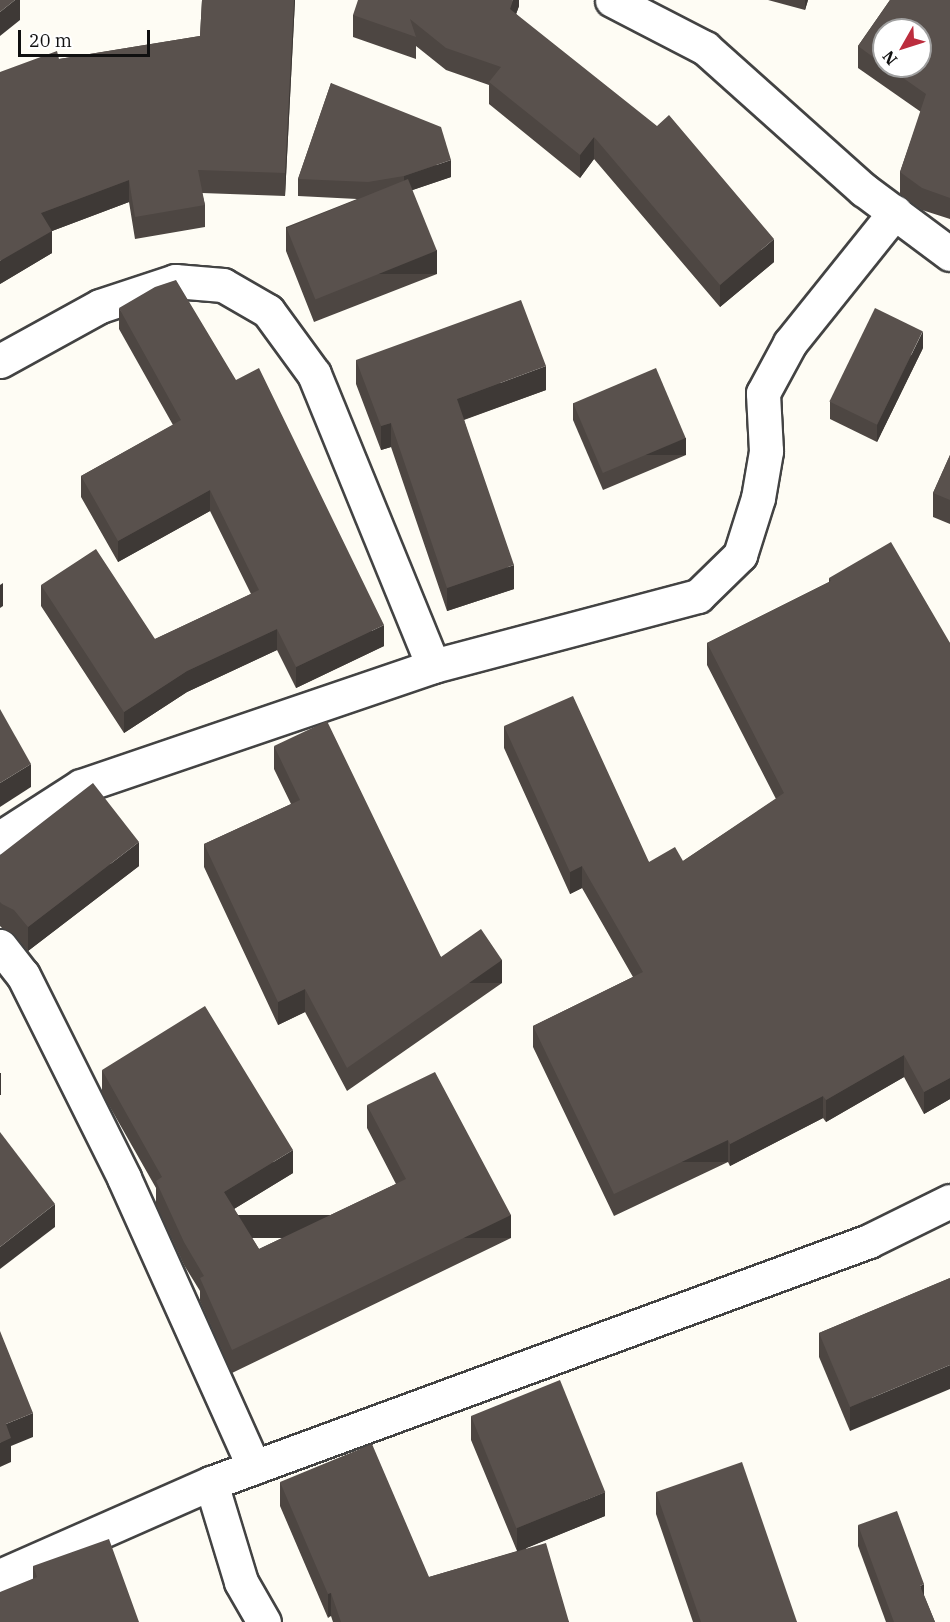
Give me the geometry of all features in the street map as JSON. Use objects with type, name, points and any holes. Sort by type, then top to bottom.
[{"type":"street","points":[[612,0],[705,48],[864,190],[950,254]]},
{"type":"street","points":[[0,838],[81,786],[433,666],[698,596],[740,555],[766,451],[763,393],[790,343],[895,212]]},
{"type":"street","points":[[0,361],[100,306],[175,281],[223,285],[268,311],[314,374],[433,666]]},
{"type":"street","points":[[0,946],[23,975],[124,1178],[254,1467]]},
{"type":"street","points":[[0,1576],[211,1483],[869,1241],[950,1201]]},
{"type":"street","points":[[211,1483],[241,1582],[264,1622]]},
{"type":"building","points":[[0,0],[15,0],[0,12]]},
{"type":"building","points":[[202,0],[294,0],[285,173],[198,170],[205,205],[135,217],[129,180],[41,213],[52,231],[0,261],[0,72],[57,51],[59,59],[200,36]]},
{"type":"building","points":[[358,0],[513,0],[510,9],[657,126],[669,115],[774,239],[720,285],[594,137],[580,155],[489,82],[501,67],[446,48],[410,19],[416,37],[353,15]]},
{"type":"building","points":[[890,0],[950,0],[950,198],[922,188],[900,172],[926,94],[903,78],[932,78],[932,18],[877,18]]},
{"type":"building","points":[[872,26],[872,56],[858,46]]},
{"type":"building","points":[[331,83],[441,127],[451,160],[404,176],[368,182],[298,179]]},
{"type":"building","points":[[408,179],[437,250],[315,299],[287,228]]},
{"type":"building","points":[[176,280],[236,380],[259,368],[384,625],[296,667],[277,629],[187,671],[124,712],[41,585],[96,549],[155,639],[259,590],[210,490],[118,541],[81,476],[181,420],[119,308],[155,287]]},
{"type":"building","points":[[521,300],[546,366],[457,399],[514,565],[447,588],[391,423],[381,426],[356,360]]},
{"type":"building","points":[[875,308],[923,331],[877,425],[829,401]]},
{"type":"building","points":[[656,368],[686,438],[603,473],[573,403]]},
{"type":"building","points":[[950,455],[950,500],[933,493]]},
{"type":"building","points":[[891,542],[950,643],[950,1078],[924,1092],[904,1055],[826,1100],[823,1096],[730,1144],[728,1140],[614,1194],[533,1026],[643,972],[582,866],[570,872],[504,726],[573,696],[649,862],[675,847],[683,861],[784,793],[707,643],[831,581],[829,578]]},
{"type":"building","points":[[0,709],[31,764],[0,783]]},
{"type":"building","points":[[327,721],[441,957],[481,929],[502,960],[347,1068],[305,989],[278,1002],[204,844],[300,800],[274,746]]},
{"type":"building","points":[[93,783],[139,842],[28,927],[14,910],[0,902],[0,855]]},
{"type":"building","points":[[205,1006],[293,1150],[224,1192],[259,1249],[406,1179],[367,1105],[435,1072],[511,1215],[232,1350],[200,1278],[204,1276],[184,1242],[156,1181],[162,1177],[102,1070]]},
{"type":"building","points":[[0,1132],[55,1204],[0,1247]]},
{"type":"building","points":[[950,1278],[950,1365],[850,1407],[819,1333]]},
{"type":"building","points":[[0,1331],[33,1413],[6,1424],[11,1438],[0,1443]]},
{"type":"building","points":[[560,1380],[605,1492],[516,1528],[471,1416]]},
{"type":"building","points":[[372,1444],[429,1577],[546,1543],[569,1622],[341,1622],[331,1593],[328,1594],[280,1482]]},
{"type":"building","points":[[742,1462],[797,1622],[701,1622],[656,1492]]},
{"type":"building","points":[[897,1511],[924,1584],[920,1586],[935,1622],[894,1622],[858,1525]]},
{"type":"building","points":[[109,1539],[139,1622],[0,1622],[0,1592],[37,1577],[33,1566]]}]
